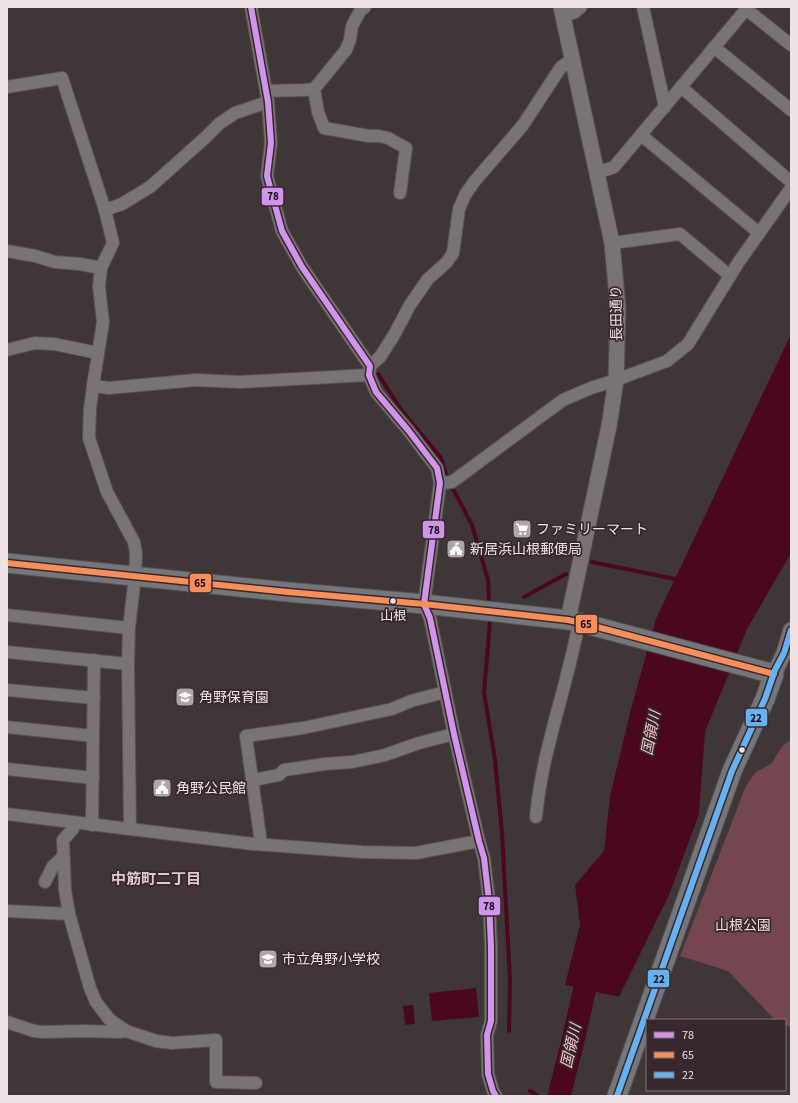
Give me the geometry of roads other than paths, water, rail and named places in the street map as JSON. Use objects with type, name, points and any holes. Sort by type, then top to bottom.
[{"type":"main road","points":[[7,563],[288,592],[424,604],[578,622],[774,674],[765,699],[732,771],[617,1096]]},
{"type":"street","points":[[251,7],[267,96],[271,143],[267,176],[282,231],[302,268],[369,370],[376,392],[437,468],[440,483],[424,604],[430,618],[454,734],[484,858],[489,901],[491,947],[491,1021],[487,1035],[488,1074],[496,1096]]},
{"type":"street","points":[[105,210],[122,204],[150,187],[194,148],[218,124],[235,113],[267,96],[314,89],[346,50],[350,40],[352,26],[360,11],[365,7]]},
{"type":"street","points":[[562,11],[575,12],[581,7]]},
{"type":"street","points":[[643,7],[665,107]]},
{"type":"street","points":[[597,173],[614,167],[747,8],[791,45]]},
{"type":"street","name":"長田通り","points":[[562,11],[612,243],[618,308],[616,380],[578,622]]},
{"type":"street","points":[[714,47],[791,110]]},
{"type":"street","points":[[93,386],[109,388],[196,380],[240,382],[369,370],[394,335],[410,305],[428,280],[447,262],[453,253],[459,210],[465,195],[474,182],[522,125],[561,67],[573,59]]},
{"type":"street","points":[[7,87],[62,78],[105,210],[113,243],[101,268],[99,286],[103,322],[90,409],[89,438],[107,492],[134,542],[136,553],[129,628],[128,664],[130,829]]},
{"type":"street","points":[[681,87],[791,182]]},
{"type":"street","points":[[314,89],[318,112],[324,128],[369,136],[384,137],[406,148],[400,193]]},
{"type":"street","points":[[641,135],[759,233]]},
{"type":"street","points":[[440,483],[452,482],[563,400],[591,388],[667,361],[688,344],[730,276],[791,188]]},
{"type":"street","points":[[612,243],[680,234],[730,276]]},
{"type":"street","points":[[7,251],[35,256],[55,262],[80,264],[101,268]]},
{"type":"street","points":[[7,350],[35,343],[54,344],[98,353]]},
{"type":"street","points":[[7,615],[129,628]]},
{"type":"street","points":[[536,817],[537,797],[543,764],[571,662],[578,622]]},
{"type":"street","points":[[774,674],[784,653],[791,630]]},
{"type":"street","points":[[7,652],[128,664]]},
{"type":"street","points":[[92,825],[94,660]]},
{"type":"street","points":[[7,690],[94,698]]},
{"type":"street","points":[[260,844],[253,780],[246,736],[303,728],[384,711],[410,701],[445,692]]},
{"type":"street","points":[[7,728],[93,736]]},
{"type":"street","points":[[253,780],[279,775],[284,770],[352,762],[385,755],[419,743],[454,734]]},
{"type":"street","points":[[7,769],[93,778]]},
{"type":"street","points":[[7,814],[260,844],[362,852],[416,853],[479,842]]},
{"type":"street","points":[[74,822],[73,829],[63,840],[65,890],[69,914],[90,988],[96,1002],[109,1019],[126,1031],[156,1041],[172,1043],[216,1040],[216,1082],[256,1083]]},
{"type":"street","points":[[45,882],[54,866],[63,857]]},
{"type":"street","points":[[7,910],[16,912],[69,914]]},
{"type":"street","points":[[7,1022],[34,1031],[43,1032],[126,1031]]},
{"type":"water","points":[[791,334],[791,553],[747,629],[705,732],[699,814],[670,893],[619,997],[565,985],[580,925],[575,885],[604,851],[610,796],[631,709],[656,619]]},
{"type":"water","points":[[476,988],[479,1017],[432,1021],[429,993]]},
{"type":"water","points":[[413,1005],[415,1024],[405,1025],[403,1006]]},
{"type":"waterway","points":[[378,374],[402,411],[441,458],[446,474]]},
{"type":"waterway","points":[[452,487],[472,525],[488,580],[489,600]]},
{"type":"waterway","points":[[592,562],[680,580]]},
{"type":"waterway","points":[[524,597],[566,574]]},
{"type":"waterway","points":[[490,622],[484,692],[495,760],[502,833],[510,980],[509,1031]]},
{"type":"waterway","name":"国領川","points":[[559,1096],[587,979],[593,960]]},
{"type":"waterway","points":[[530,1091],[538,1096]]},
{"type":"place","name":"ファミリーマート","points":[[522,529]]},
{"type":"place","name":"新居浜山根郵便局","points":[[456,549]]},
{"type":"place","name":"山根","points":[[393,601]]},
{"type":"place","name":"角野保育園","points":[[185,697]]},
{"type":"place","name":"角野公民館","points":[[162,788]]},
{"type":"place","name":"市立角野小学校","points":[[268,959]]},
{"type":"district","name":"中筋町二丁目","points":[[156,879]]},
{"type":"park label","name":"山根公園","points":[[743,925]]}]
